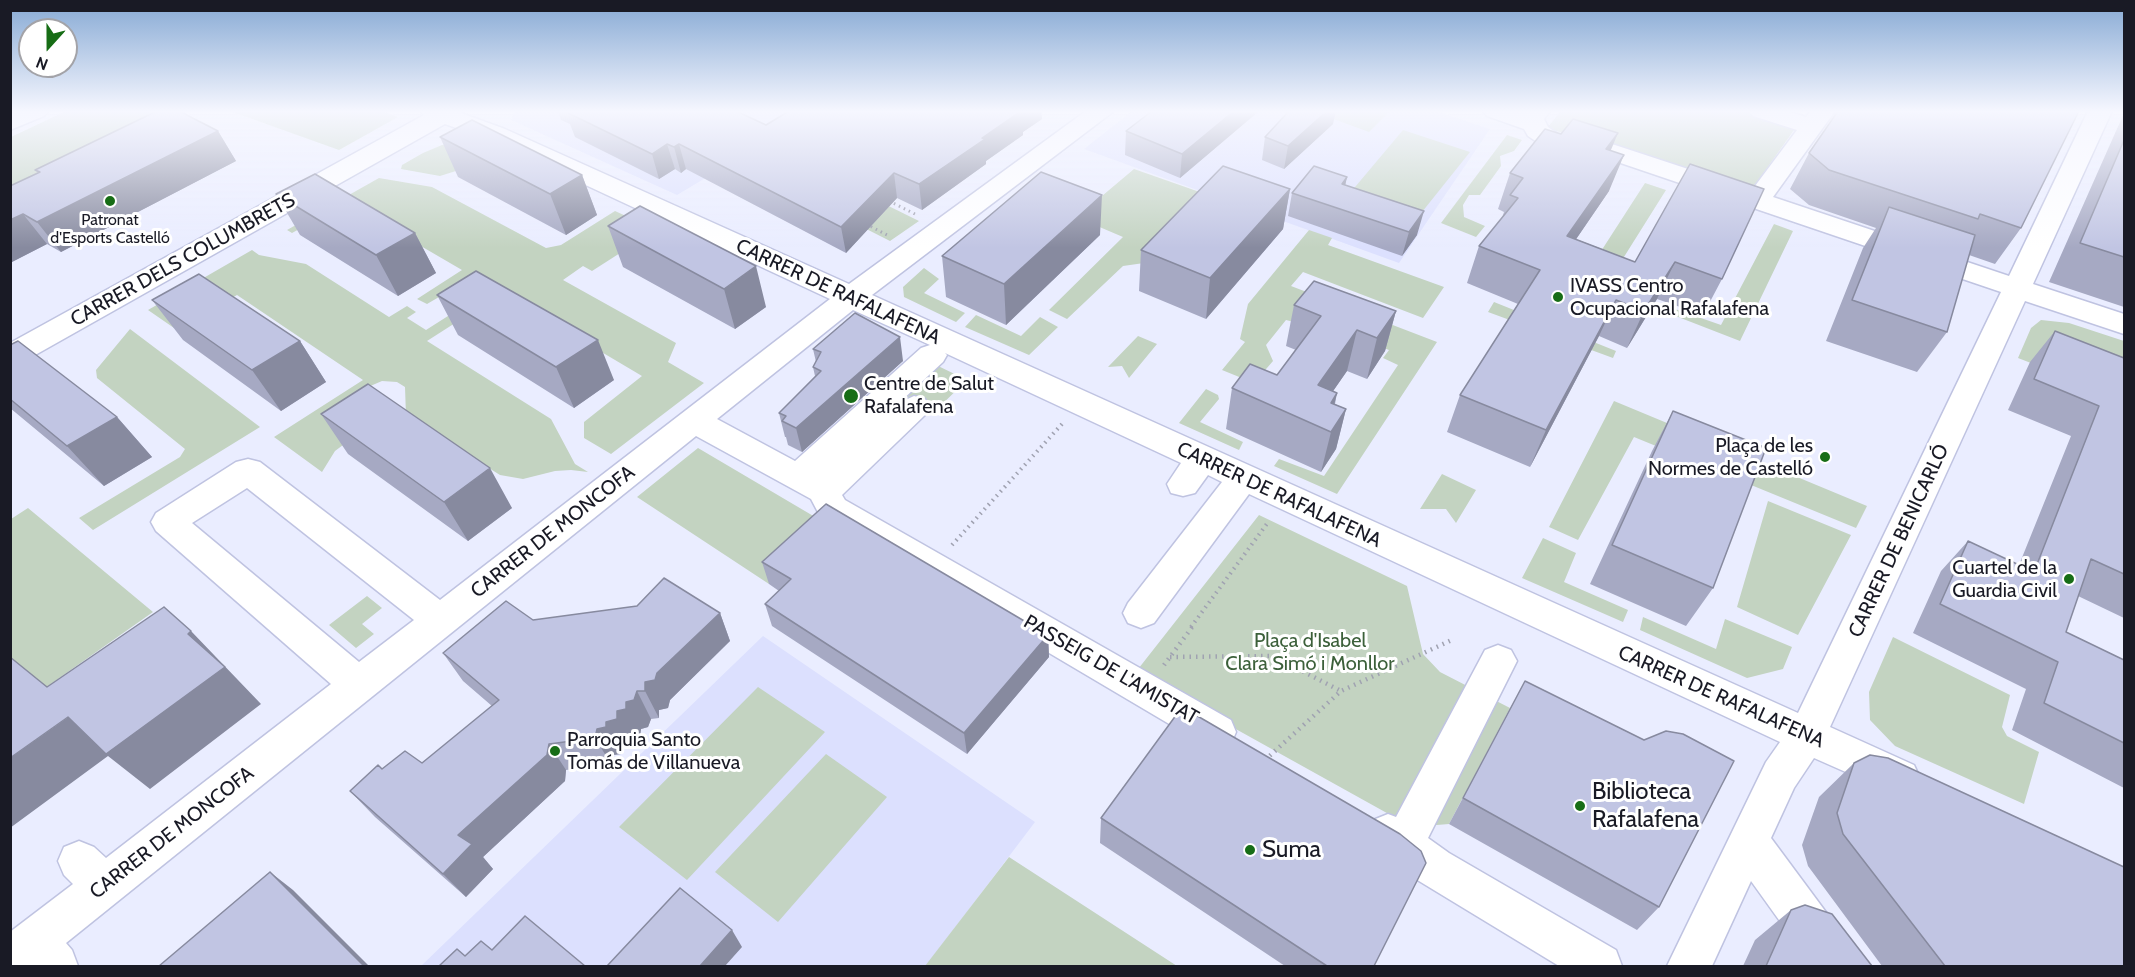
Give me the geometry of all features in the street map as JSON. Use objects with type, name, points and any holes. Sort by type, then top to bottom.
[{"type":"street","name":"CARRER DELS COLUMBRETS","points":[[10,356],[365,157]]},
{"type":"street","name":"CARRER DE RAFALAFENA","points":[[545,157],[849,298],[988,377],[1081,404],[1193,472],[1243,478],[1926,790]]},
{"type":"street","name":"CARRER DE MONCOFA","points":[[34,956],[92,873],[359,685],[849,298],[1040,157]]},
{"type":"street","points":[[1601,157],[1725,198],[1757,202]]},
{"type":"street","points":[[1626,157],[2124,324]]},
{"type":"street","points":[[1757,202],[1787,157]]},
{"type":"street","name":"CARRER DE BENICARLÓ","points":[[1689,966],[1780,775],[1807,736],[2079,157]]},
{"type":"street","points":[[811,485],[932,355]]},
{"type":"street","points":[[811,485],[914,407]]},
{"type":"street","points":[[694,420],[811,485]]},
{"type":"street","points":[[359,685],[168,522],[248,471],[440,621]]},
{"type":"street","points":[[1141,613],[1243,478]]},
{"type":"street","name":"PASSEIG DE L'AMISTAT","points":[[811,485],[833,509],[1264,761]]},
{"type":"street","points":[[1404,843],[1498,662]]},
{"type":"street","points":[[1364,820],[1404,843],[1434,867],[1600,966]]},
{"type":"street","points":[[1748,842],[1838,966]]},
{"type":"path","points":[[885,199],[925,219]]},
{"type":"path","points":[[857,219],[897,240]]},
{"type":"path","points":[[933,567],[1081,404]]},
{"type":"path","points":[[1147,691],[1286,498]]},
{"type":"path","points":[[1264,761],[1341,691],[1454,639]]},
{"type":"path","points":[[1170,657],[1273,656],[1341,691]]},
{"type":"shaded area","points":[[592,157],[741,157],[677,195]]},
{"type":"shaded area","points":[[1105,157],[1471,157],[1399,263]]},
{"type":"shaded area","points":[[763,636],[1035,822],[926,966],[421,966]]},
{"type":"green space","points":[[11,157],[89,157],[11,195]]},
{"type":"green space","points":[[417,157],[461,157],[459,170],[440,176],[401,169],[402,165]]},
{"type":"green space","points":[[757,157],[788,157],[919,221],[890,241],[742,166]]},
{"type":"green space","points":[[1381,157],[1466,157],[1414,222],[1345,199]]},
{"type":"green space","points":[[1491,157],[1500,157],[1501,166],[1480,195],[1469,195],[1463,205],[1464,217],[1485,226],[1476,237],[1441,223]]},
{"type":"green space","points":[[1638,157],[1775,157],[1750,192]]},
{"type":"green space","points":[[1134,169],[1211,196],[1144,263],[1123,266],[1067,319],[1049,310],[1123,237],[1022,194],[1083,212]]},
{"type":"green space","points":[[379,178],[432,187],[546,248],[561,245],[615,211],[663,233],[642,239],[592,271],[583,266],[563,280],[676,343],[668,362],[704,383],[611,454],[584,438],[584,422],[642,376],[502,293],[427,341],[551,419],[575,464],[588,472],[555,471],[523,479],[500,475],[406,416],[405,387],[397,382],[382,381],[361,390],[355,436],[335,451],[322,472],[274,437],[363,380],[237,295],[182,326],[174,328],[148,310],[252,250],[259,255],[306,264],[389,317],[407,306],[416,312],[407,318],[426,330],[470,302],[451,290],[427,304],[417,299],[462,270],[347,203],[292,233],[287,230]]},
{"type":"green space","points":[[1645,183],[1666,190],[1607,284],[1585,276]]},
{"type":"green space","points":[[1774,224],[1793,231],[1740,341],[1673,315],[1675,309],[1721,325]]},
{"type":"green space","points":[[1309,230],[1332,238],[1328,245],[1444,287],[1423,318],[1303,272],[1291,286],[1437,342],[1337,494],[1274,466],[1279,459],[1324,476],[1398,365],[1383,358],[1389,350],[1305,317],[1298,323],[1286,320],[1266,345],[1273,361],[1254,383],[1222,370],[1245,342],[1240,339],[1248,304]]},
{"type":"green space","points":[[924,268],[939,279],[924,293],[965,313],[956,322],[904,297],[903,287]]},
{"type":"green space","points":[[1494,302],[1616,351],[1613,358],[1488,312]]},
{"type":"green space","points":[[976,315],[1021,336],[1040,317],[1058,327],[1029,355],[965,327]]},
{"type":"green space","points":[[2041,320],[2069,323],[2124,341],[2124,399],[2018,358],[2031,328]]},
{"type":"green space","points":[[130,329],[260,427],[93,530],[79,518],[180,457],[185,449],[97,378],[96,370]]},
{"type":"green space","points":[[1138,336],[1157,344],[1129,378],[1122,366],[1108,367]]},
{"type":"green space","points":[[934,364],[967,380],[932,414],[898,397]]},
{"type":"green space","points":[[1206,389],[1218,395],[1219,399],[1200,422],[1243,442],[1239,450],[1179,423]]},
{"type":"green space","points":[[1614,401],[1867,506],[1856,528],[1634,437],[1578,540],[1549,527]]},
{"type":"green space","points":[[698,448],[832,527],[769,584],[637,497]]},
{"type":"green space","points":[[1442,474],[1476,490],[1456,523],[1446,509],[1420,509]]},
{"type":"green space","points":[[1768,501],[1851,535],[1798,635],[1737,607]]},
{"type":"green space","points":[[28,508],[153,612],[11,712],[11,519]]},
{"type":"green space","name":"Plaça d'Isabel Clara Simó i Monllor","points":[[1259,515],[1407,586],[1423,654],[1440,672],[1510,708],[1449,824],[1412,827],[1135,673]]},
{"type":"green space","points":[[1543,538],[1576,553],[1564,582],[1628,610],[1623,622],[1522,578]]},
{"type":"green space","points":[[367,596],[382,608],[362,624],[374,634],[356,648],[329,625]]},
{"type":"green space","points":[[1643,617],[1716,649],[1725,619],[1792,647],[1783,669],[1747,678],[1640,630]]},
{"type":"green space","points":[[1893,637],[2010,695],[2002,727],[2007,736],[2039,752],[2024,804],[1895,746],[1870,720],[1869,692]]},
{"type":"green space","points":[[758,687],[825,732],[687,880],[619,827]]},
{"type":"green space","points":[[826,754],[887,797],[778,922],[715,872]]},
{"type":"green space","points":[[1009,857],[1177,966],[925,966]]},
{"type":"building","points":[[63,157],[167,157],[37,222],[23,214],[10,220],[10,186],[40,172],[35,170]]},
{"type":"building","points":[[478,157],[545,157],[582,175],[550,194]]},
{"type":"building","points":[[704,157],[959,157],[919,184],[894,173],[841,227]]},
{"type":"building","points":[[1523,157],[1623,157],[1567,236],[1635,262],[1690,164],[1764,189],[1722,279],[1675,262],[1644,311],[1616,300],[1546,430],[1460,395],[1540,270],[1479,246],[1518,198],[1510,195],[1523,178],[1510,173]]},
{"type":"building","points":[[1813,157],[2056,157],[2021,228],[1980,214],[1978,219],[1829,170]]},
{"type":"building","points":[[2117,157],[2124,157],[2124,257],[2080,243]]},
{"type":"building","points":[[1223,166],[1290,189],[1210,278],[1141,250]]},
{"type":"building","points":[[1314,166],[1347,177],[1342,184],[1424,211],[1409,232],[1292,193]]},
{"type":"building","points":[[1041,172],[1102,195],[1004,284],[942,256]]},
{"type":"building","points":[[315,174],[415,233],[376,255],[276,194]]},
{"type":"building","points":[[640,206],[756,266],[724,289],[608,226]]},
{"type":"building","points":[[1889,207],[1975,235],[1947,332],[1852,300]]},
{"type":"building","points":[[476,271],[598,340],[556,367],[437,295]]},
{"type":"building","points":[[199,274],[300,341],[252,370],[152,300]]},
{"type":"building","points":[[1314,281],[1396,311],[1377,338],[1357,330],[1318,385],[1337,393],[1331,403],[1346,409],[1331,432],[1232,388],[1250,364],[1277,375],[1321,316],[1294,305]]},
{"type":"building","points":[[855,313],[900,337],[796,428],[782,421],[786,416],[779,413],[821,371],[813,367],[821,352],[813,349]]},
{"type":"building","points":[[2055,331],[2124,358],[2124,574],[2091,559],[2066,632],[2124,660],[2124,743],[2044,703],[2058,662],[1940,604],[1968,541],[2034,572],[2099,406],[2034,379]]},
{"type":"building","points":[[18,341],[117,417],[67,446],[10,399],[10,345]]},
{"type":"building","points":[[368,384],[490,468],[444,502],[321,414]]},
{"type":"building","points":[[1673,411],[1766,448],[1713,588],[1612,545]]},
{"type":"building","points":[[826,504],[1048,635],[964,733],[765,604],[791,579],[762,562]]},
{"type":"building","name":"Parroquia Santo Tomás de Villanueva","points":[[664,578],[720,613],[657,673],[655,680],[645,682],[645,691],[637,691],[634,700],[626,702],[626,709],[617,711],[617,719],[606,722],[606,727],[597,729],[595,738],[549,744],[547,755],[458,835],[472,844],[443,874],[350,791],[378,765],[382,769],[405,751],[422,763],[499,700],[443,653],[506,601],[533,620],[637,606]]},
{"type":"building","points":[[164,607],[191,631],[188,634],[225,667],[106,754],[68,717],[10,758],[10,657],[47,687]]},
{"type":"building","name":"Biblioteca Rafalafena","points":[[1525,681],[1644,740],[1666,731],[1683,734],[1734,761],[1659,907],[1463,798]]},
{"type":"building","name":"Suma","points":[[1182,707],[1400,834],[1421,851],[1426,863],[1374,966],[1327,966],[1101,818]]},
{"type":"building","points":[[1870,755],[1888,758],[2124,867],[2124,966],[1945,966],[1843,834],[1837,813],[1854,763]]},
{"type":"building","points":[[270,872],[364,966],[159,966]]},
{"type":"building","points":[[680,888],[732,930],[700,966],[607,966]]},
{"type":"building","points":[[1805,905],[1832,914],[1872,966],[1766,966],[1791,910]]},
{"type":"building","points":[[525,916],[585,966],[439,966],[457,949],[465,956],[481,941],[492,950]]},
{"type":"place","name":"Patronat d'Esports Castelló","points":[[110,201]]},
{"type":"place","name":"IVASS Centro Ocupacional Rafalafena","points":[[1558,297]]},
{"type":"place","name":"Centre de Salut Rafalafena","points":[[851,396]]},
{"type":"place","name":"Plaça de les Normes de Castelló","points":[[1825,457]]},
{"type":"place","name":"Cuartel de la Guardia Civil","points":[[2069,579]]},
{"type":"place","name":"Parroquia Santo Tomás de Villanueva","points":[[555,751]]},
{"type":"place","name":"Biblioteca Rafalafena","points":[[1580,806]]},
{"type":"place","name":"Suma","points":[[1250,850]]}]
